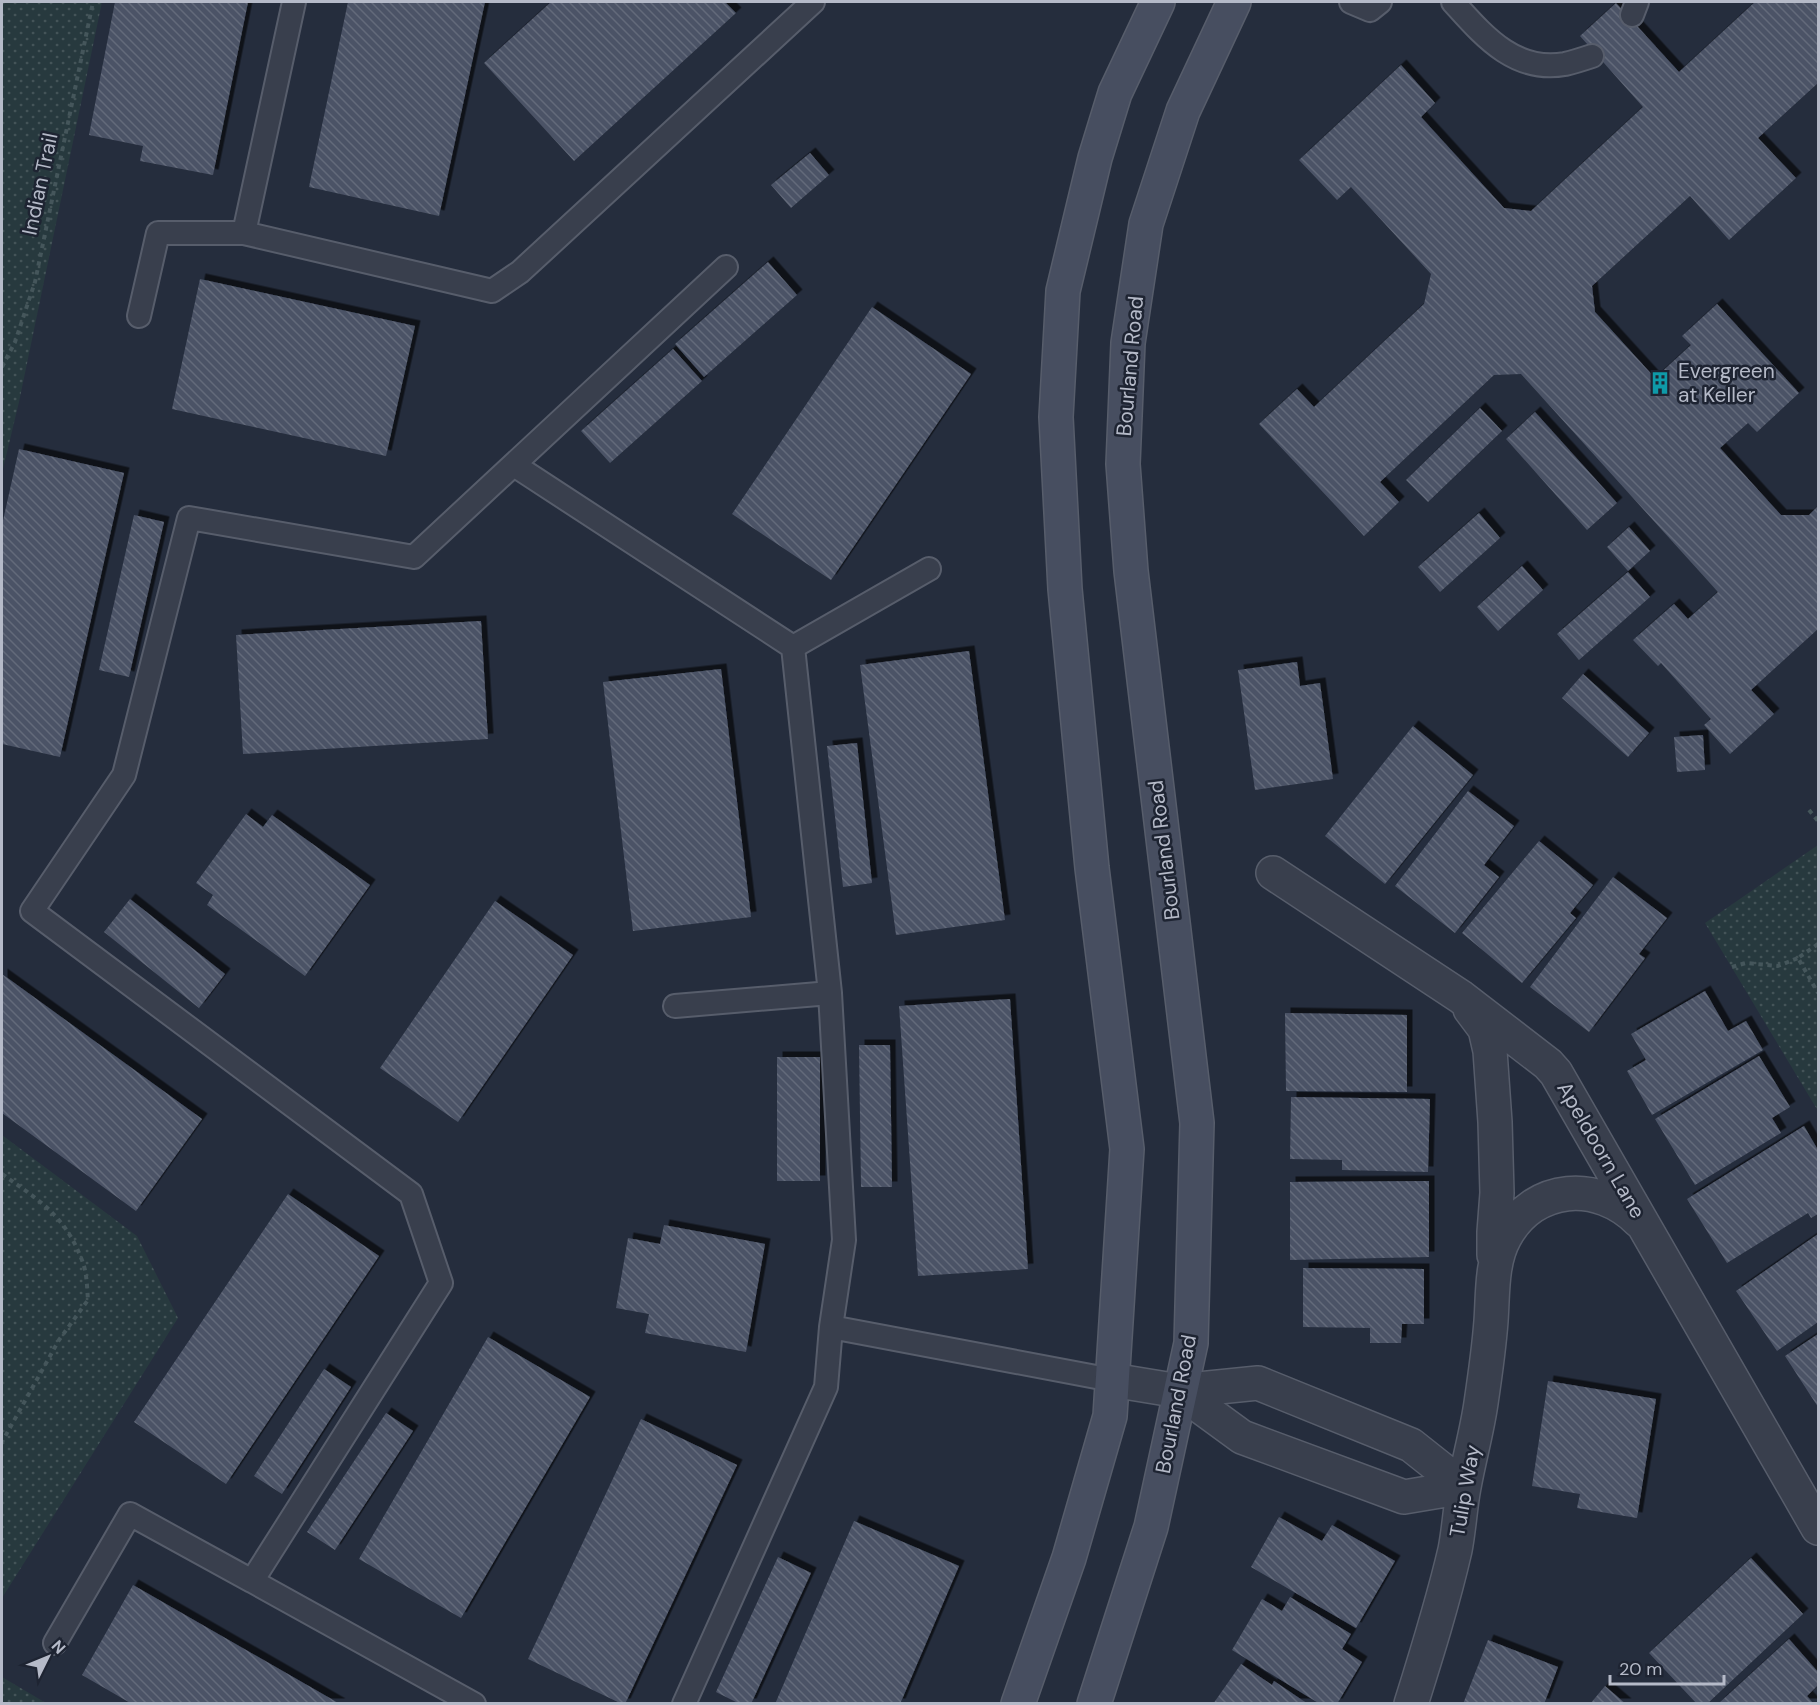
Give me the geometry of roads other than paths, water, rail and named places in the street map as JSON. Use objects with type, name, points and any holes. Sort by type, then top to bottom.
[{"type":"main road","points":[[1018,1704],[1069,1558],[1110,1416],[1127,1149],[1092,868],[1065,589],[1056,417],[1063,291],[1095,158],[1115,93],[1158,2]]},
{"type":"main road","name":"Bourland Road","points":[[1094,1704],[1151,1527],[1191,1343],[1197,1123],[1131,571],[1123,464],[1128,343],[1146,224],[1183,111],[1234,2]]},
{"type":"street","name":"Apeldoorn Lane","points":[[1273,873],[1461,997],[1548,1064],[1556,1073],[1818,1528]]},
{"type":"street","name":"Tulip Way","points":[[1461,997],[1485,1029],[1490,1051],[1497,1193],[1494,1232],[1495,1274]]},
{"type":"street","name":"Tulip Way","points":[[1411,1704],[1455,1549],[1464,1486],[1481,1404],[1498,1250],[1511,1226],[1530,1207],[1555,1196],[1582,1193],[1609,1199],[1642,1223],[1649,1235]]},
{"type":"street","points":[[1112,1380],[1179,1391],[1258,1383],[1411,1445],[1464,1486]]},
{"type":"street","points":[[1179,1391],[1242,1437],[1404,1497],[1464,1486]]},
{"type":"lane","points":[[244,233],[294,2]]},
{"type":"lane","points":[[139,316],[158,233],[244,233],[492,291],[520,272],[810,2]]},
{"type":"lane","points":[[1351,2],[1370,10],[1380,2]]},
{"type":"lane","points":[[1454,2],[1482,34],[1506,53],[1535,64],[1564,64],[1592,56]]},
{"type":"lane","points":[[252,1581],[441,1283],[411,1194],[32,911],[124,775],[189,518],[414,557],[726,267]]},
{"type":"lane","points":[[514,465],[793,647]]},
{"type":"lane","points":[[793,647],[929,569]]},
{"type":"lane","points":[[684,1704],[826,1387],[831,1327],[844,1240],[830,993],[793,647]]},
{"type":"lane","points":[[675,1006],[830,993]]},
{"type":"lane","points":[[831,1327],[1112,1380]]},
{"type":"lane","points":[[55,1643],[130,1514],[474,1704]]},
{"type":"place","name":"Evergreen at Keller","points":[[1660,383]]}]
